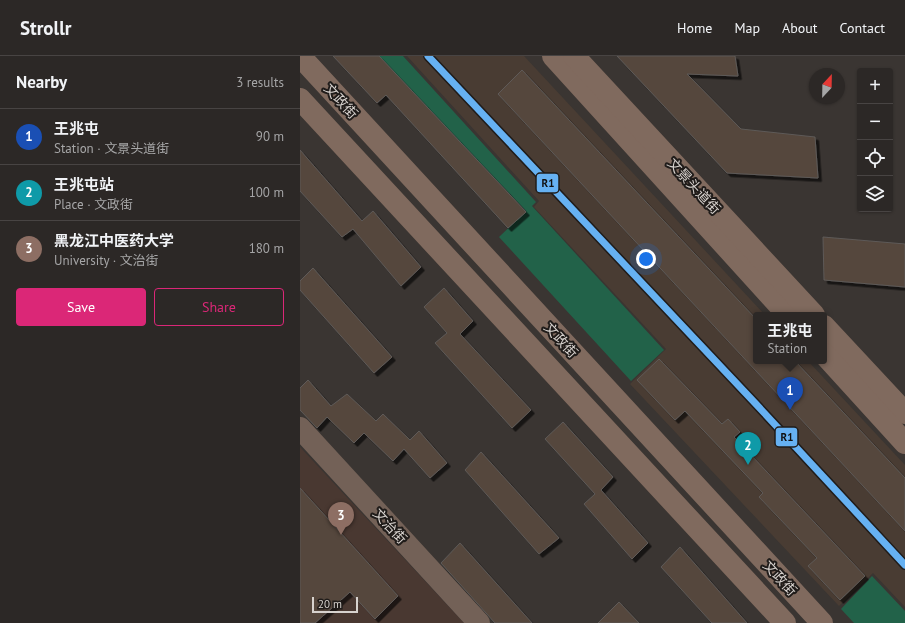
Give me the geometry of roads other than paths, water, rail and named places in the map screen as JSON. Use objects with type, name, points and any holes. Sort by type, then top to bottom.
[{"type":"main road","name":"文政街","points":[[300,56],[822,623]]},
{"type":"main road","name":"文景头道街","points":[[553,56],[785,312]]},
{"type":"main road","name":"文景头道街","points":[[574,56],[811,312]]},
{"type":"main road","name":"文政街","points":[[300,100],[785,623]]},
{"type":"main road","points":[[827,329],[905,413]]},
{"type":"main road","points":[[827,357],[905,443]]},
{"type":"street","name":"文治街","points":[[300,428],[480,623]]},
{"type":"place","name":"王兆屯","points":[[790,410]]},
{"type":"place","name":"王兆屯站","points":[[748,465]]},
{"type":"place","name":"黑龙江中医药大学","points":[[341,535]]}]
